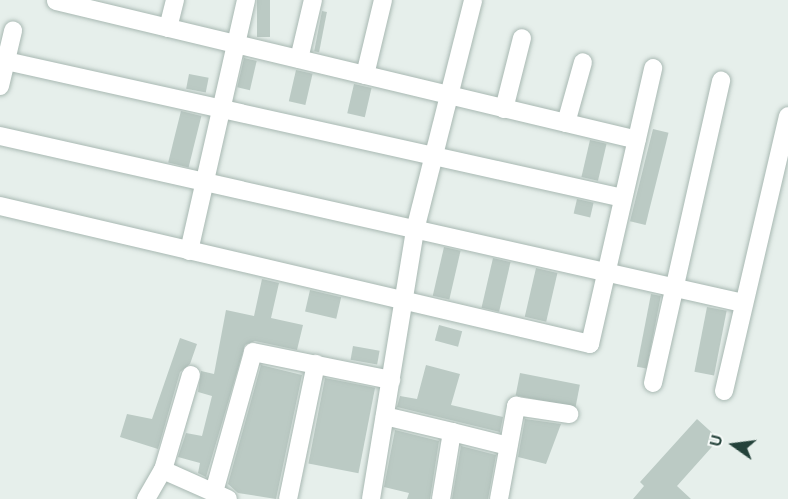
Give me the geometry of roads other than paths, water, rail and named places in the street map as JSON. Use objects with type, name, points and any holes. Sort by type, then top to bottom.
[{"type":"street","points":[[168,28],[175,0]]},
{"type":"street","points":[[189,251],[246,0]]},
{"type":"street","points":[[299,59],[312,0]]},
{"type":"street","points":[[365,75],[383,0]]},
{"type":"street","points":[[371,499],[415,230],[473,0]]},
{"type":"street","points":[[56,1],[96,5],[168,28],[637,140]]},
{"type":"street","points":[[0,86],[13,31]]},
{"type":"street","points":[[504,109],[522,38]]},
{"type":"street","points":[[6,61],[623,198]]},
{"type":"street","points":[[566,123],[583,62]]},
{"type":"street","points":[[0,206],[590,344],[653,68]]},
{"type":"street","points":[[653,383],[721,81]]},
{"type":"street","points":[[724,391],[788,116]]},
{"type":"street","points":[[0,136],[204,180],[415,230],[743,303]]},
{"type":"street","points":[[163,470],[221,495],[253,352],[391,380]]},
{"type":"street","points":[[288,499],[316,364]]},
{"type":"street","points":[[146,499],[163,470],[191,375]]},
{"type":"street","points":[[499,499],[508,446],[519,405],[568,414]]},
{"type":"street","points":[[385,416],[508,446]]},
{"type":"street","points":[[441,499],[452,432]]}]
